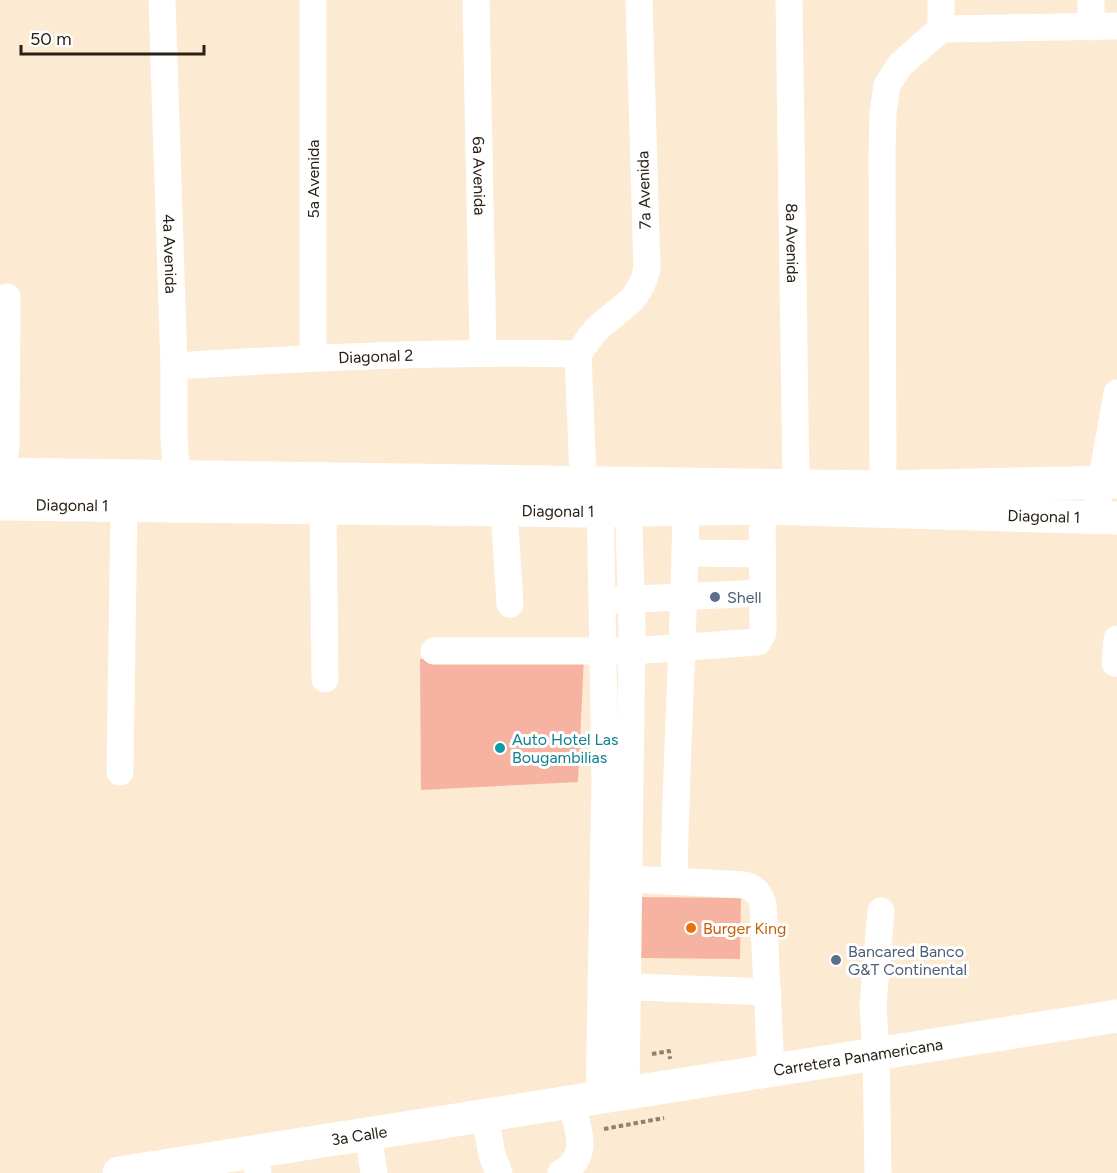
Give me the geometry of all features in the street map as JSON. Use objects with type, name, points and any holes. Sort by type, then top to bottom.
[{"type":"main road","name":"Diagonal 1","points":[[1,484],[178,491],[604,497],[796,486],[1109,482]]},
{"type":"main road","name":"Diagonal 1","points":[[1,484],[124,505],[178,491],[323,508],[504,510],[604,497],[686,508],[762,508],[1106,518]]},
{"type":"main road","name":"Carretera Panamericana","points":[[607,1105],[771,1071],[1117,1016]]},
{"type":"main road","name":"3a Calle","points":[[119,1173],[257,1162],[369,1134],[485,1116],[607,1105]]},
{"type":"street","name":"4a Avenida","points":[[162,0],[174,366],[174,437],[178,491]]},
{"type":"street","name":"5a Avenida","points":[[313,0],[313,357]]},
{"type":"street","name":"6a Avenida","points":[[476,0],[483,352]]},
{"type":"street","name":"7a Avenida","points":[[578,354],[597,328],[633,300],[643,285],[647,269],[639,0]]},
{"type":"street","name":"8a Avenida","points":[[789,0],[796,486]]},
{"type":"street","points":[[941,0],[941,29]]},
{"type":"street","points":[[883,486],[882,155],[887,85],[900,64],[941,29],[1104,26],[1091,0]]},
{"type":"street","points":[[1,484],[6,446],[7,297]]},
{"type":"street","name":"Diagonal 2","points":[[174,366],[313,357],[483,352],[578,354]]},
{"type":"street","points":[[561,1173],[571,1168],[578,1156],[581,1142],[607,1105],[613,986],[617,780],[632,651],[632,598],[604,497],[578,354]]},
{"type":"street","points":[[1106,518],[1117,393]]},
{"type":"street","points":[[604,497],[603,650],[617,780]]},
{"type":"street","points":[[120,772],[124,505]]},
{"type":"street","points":[[323,508],[325,679]]},
{"type":"street","points":[[674,881],[675,782],[683,648],[686,508]]},
{"type":"street","points":[[434,651],[632,651],[758,642],[763,633],[762,508]]},
{"type":"street","points":[[504,510],[510,604]]},
{"type":"street","points":[[685,553],[762,554]]},
{"type":"street","points":[[602,601],[762,593]]},
{"type":"street","points":[[617,780],[675,782]]},
{"type":"street","points":[[616,878],[745,885],[753,888],[761,896],[771,1071]]},
{"type":"street","points":[[878,1173],[873,1005],[881,911]]},
{"type":"street","points":[[613,986],[768,992]]},
{"type":"street","points":[[485,1116],[492,1155],[499,1173]]},
{"type":"street","points":[[369,1134],[374,1173]]},
{"type":"path","points":[[607,1105],[669,1117]]},
{"type":"building","name":"Auto Hotel Las Bougambilias","points":[[584,658],[578,782],[421,790],[420,659]]},
{"type":"building","name":"Burger King","points":[[641,897],[741,898],[740,959],[640,958]]},
{"type":"place","name":"Shell","points":[[715,597]]},
{"type":"place","name":"Auto Hotel Las Bougambilias","points":[[500,748]]},
{"type":"place","name":"Burger King","points":[[691,928]]},
{"type":"place","name":"Bancared Banco G&T Continental","points":[[836,960]]}]
